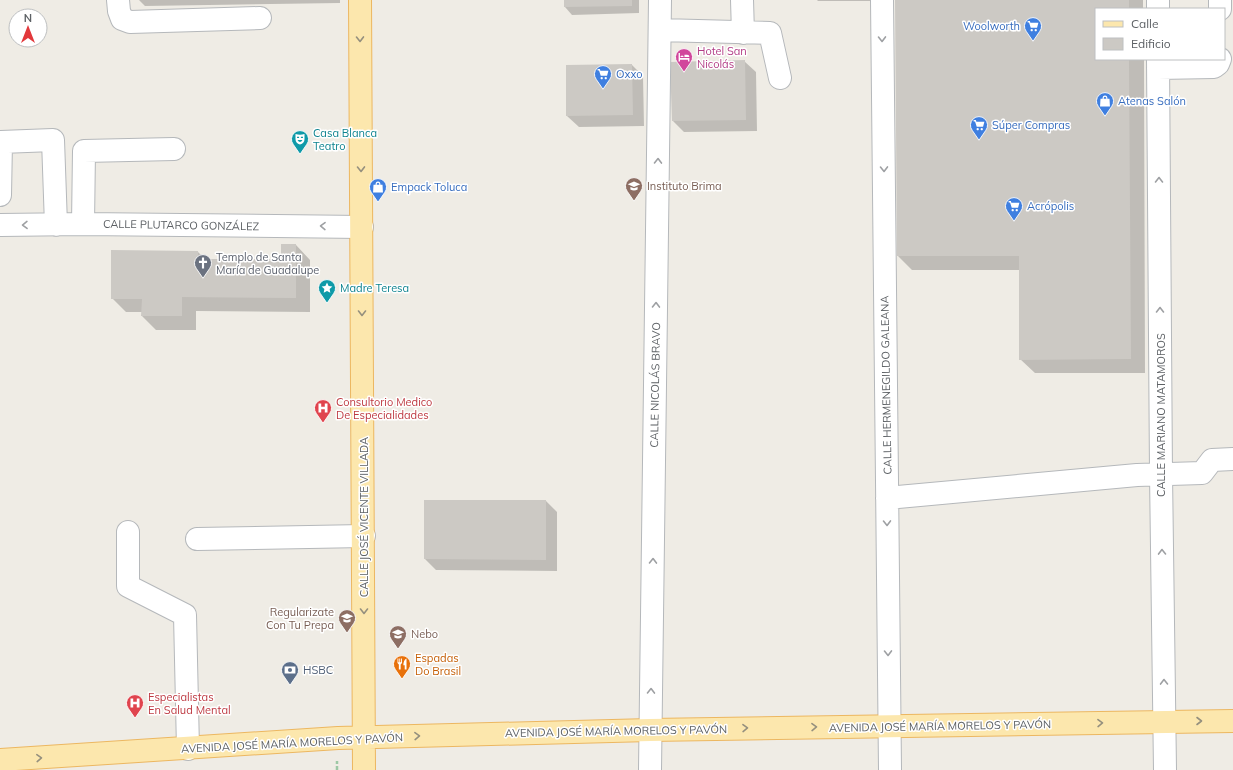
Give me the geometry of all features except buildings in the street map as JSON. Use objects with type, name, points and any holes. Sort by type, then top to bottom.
[{"type":"main road","name":"CALLE JOSÉ VICENTE VILLADA","points":[[360,0],[364,536],[364,770]]},
{"type":"main road","name":"AVENIDA JOSÉ MARÍA MORELOS Y PAVÓN","points":[[0,760],[364,738],[889,725],[1233,721]]},
{"type":"street","points":[[118,0],[119,11],[122,19],[130,22],[260,18]]},
{"type":"street","name":"CALLE NICOLÁS BRAVO","points":[[650,770],[660,0]]},
{"type":"street","points":[[742,0],[743,33]]},
{"type":"street","name":"CALLE HERMENEGILDO GALEANA","points":[[882,0],[890,770]]},
{"type":"street","points":[[660,30],[770,34],[780,78]]},
{"type":"street","points":[[1158,64],[1214,67],[1218,64],[1220,60]]},
{"type":"street","name":"CALLE MARIANO MATAMOROS","points":[[1158,64],[1165,770]]},
{"type":"street","points":[[0,195],[1,142],[52,140],[56,225]]},
{"type":"street","points":[[83,224],[84,151],[174,149]]},
{"type":"street","name":"CALLE PLUTARCO GONZÁLEZ","points":[[0,226],[83,224],[362,227]]},
{"type":"street","points":[[887,498],[1161,474],[1202,473],[1212,460],[1233,459]]},
{"type":"street","points":[[128,532],[128,586],[185,615],[188,749]]},
{"type":"street","points":[[197,539],[364,536]]},
{"type":"place","name":"Woolworth","points":[[1033,41]]},
{"type":"place","name":"Hotel San Nicolás","points":[[684,72]]},
{"type":"place","name":"Oxxo","points":[[603,89]]},
{"type":"place","name":"Atenas Salón","points":[[1105,116]]},
{"type":"place","name":"Súper Compras","points":[[979,140]]},
{"type":"place","name":"Casa Blanca Teatro","points":[[300,154]]},
{"type":"place","name":"Instituto Brima","points":[[634,201]]},
{"type":"place","name":"Empack Toluca","points":[[378,202]]},
{"type":"place","name":"Acrópolis","points":[[1014,221]]},
{"type":"place","name":"Templo de Santa María de Guadalupe","points":[[203,278]]},
{"type":"place","name":"Madre Teresa","points":[[327,303]]},
{"type":"place","name":"Consultorio Medico De Especialidades","points":[[323,423]]},
{"type":"place","name":"Regularizate Con Tu Prepa","points":[[347,633]]},
{"type":"place","name":"Nebo","points":[[398,649]]},
{"type":"place","name":"Espadas Do Brasil","points":[[402,679]]},
{"type":"place","name":"HSBC","points":[[290,685]]},
{"type":"place","name":"Especialistas En Salud Mental","points":[[135,718]]}]
